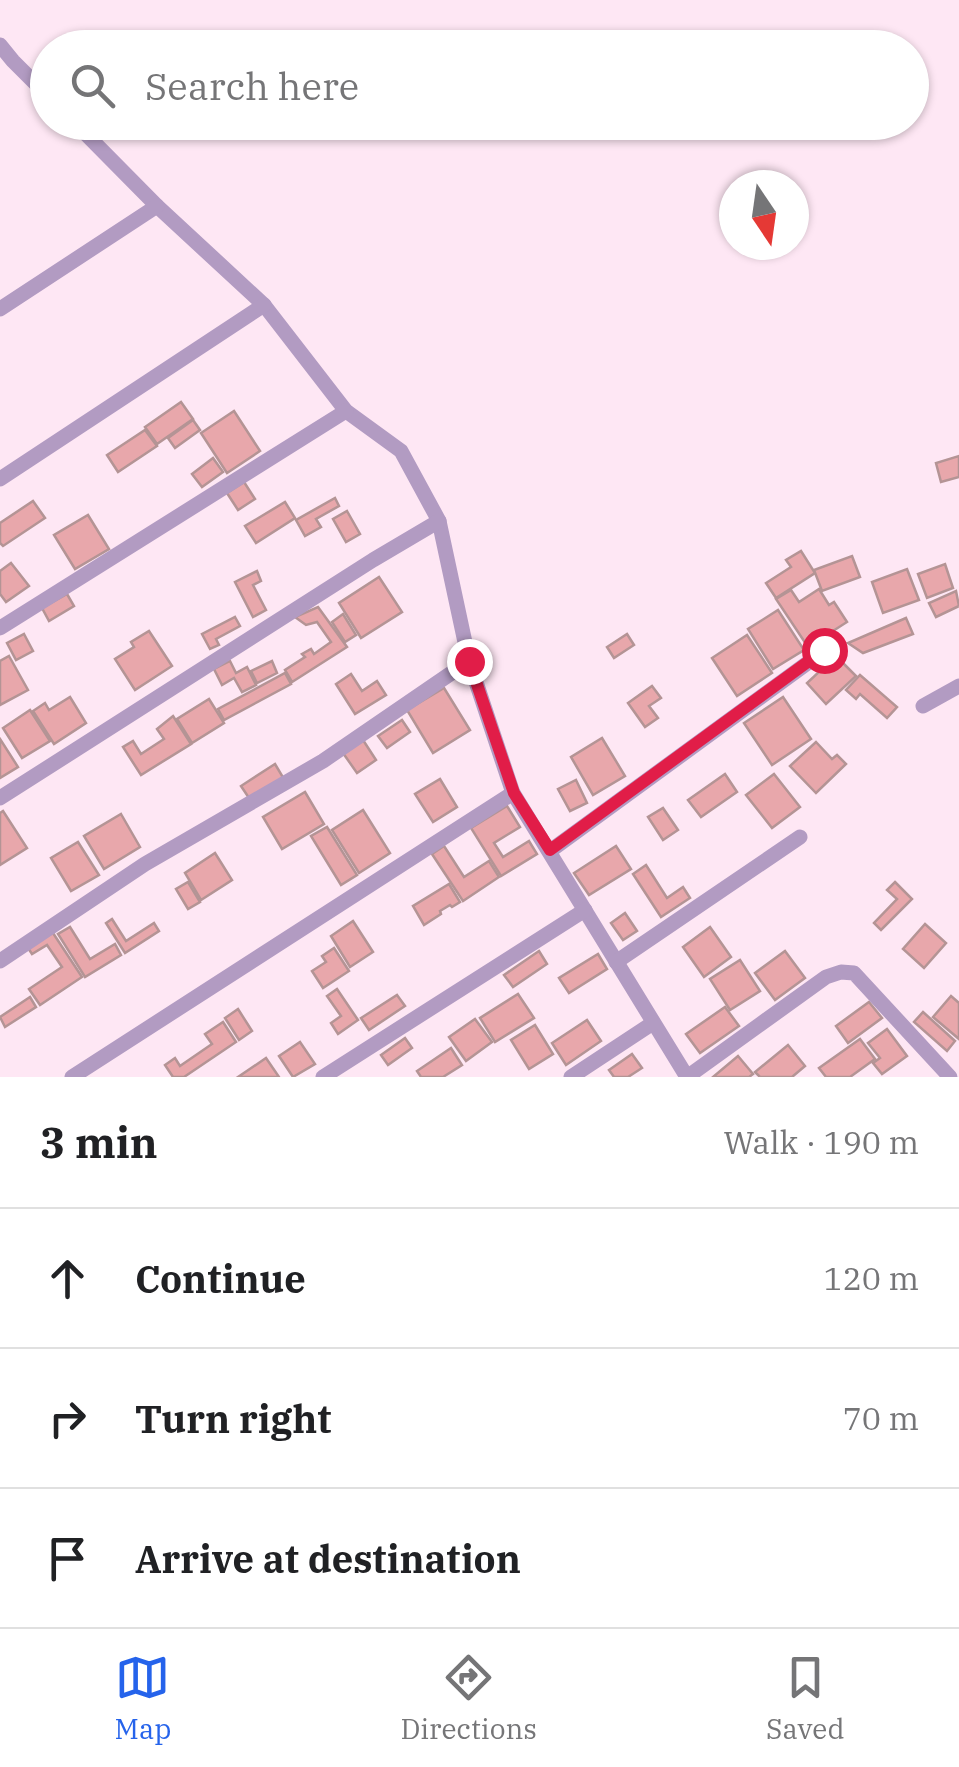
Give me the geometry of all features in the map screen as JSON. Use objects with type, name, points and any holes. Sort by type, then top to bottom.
[{"type":"street","points":[[0,44],[6,66],[30,83]]},
{"type":"street","points":[[92,140],[264,304],[346,411],[401,451],[438,521],[469,661],[514,793],[687,1077],[826,978],[841,972],[854,973],[950,1077]]},
{"type":"street","points":[[0,309],[157,206]]},
{"type":"street","points":[[0,479],[264,304]]},
{"type":"street","points":[[0,628],[346,411]]},
{"type":"street","points":[[0,798],[438,521]]},
{"type":"street","points":[[550,850],[824,650]]},
{"type":"street","points":[[0,961],[145,864],[323,761],[469,661]]},
{"type":"street","points":[[923,706],[959,686]]},
{"type":"street","points":[[72,1077],[514,793]]},
{"type":"street","points":[[616,962],[800,837]]},
{"type":"street","points":[[323,1077],[585,910]]},
{"type":"street","points":[[571,1077],[653,1023]]},
{"type":"building","points":[[181,402],[193,419],[157,444],[145,427]]},
{"type":"building","points":[[234,411],[260,451],[227,473],[201,433]]},
{"type":"building","points":[[193,420],[200,430],[175,448],[168,438]]},
{"type":"building","points":[[145,430],[157,446],[118,472],[107,455]]},
{"type":"building","points":[[959,456],[959,477],[941,482],[936,463]]},
{"type":"building","points":[[213,458],[223,472],[202,487],[192,474]]},
{"type":"building","points":[[244,482],[255,499],[238,510],[227,493]]},
{"type":"building","points":[[335,498],[339,506],[316,519],[321,527],[305,536],[296,520]]},
{"type":"building","points":[[33,501],[45,518],[3,546],[0,523]]},
{"type":"building","points":[[285,502],[295,518],[256,543],[245,526]]},
{"type":"building","points":[[347,511],[360,534],[346,542],[333,519]]},
{"type":"building","points":[[88,515],[109,549],[75,569],[54,535]]},
{"type":"building","points":[[801,551],[815,573],[776,598],[766,583],[791,567],[786,560]]},
{"type":"building","points":[[852,556],[860,577],[822,591],[814,570]]},
{"type":"building","points":[[11,563],[29,586],[6,602],[0,594],[0,571]]},
{"type":"building","points":[[945,564],[953,588],[927,598],[918,574]]},
{"type":"building","points":[[907,569],[919,600],[883,613],[872,582]]},
{"type":"building","points":[[257,571],[261,581],[253,585],[266,610],[253,617],[235,582]]},
{"type":"building","points":[[379,577],[402,612],[361,638],[339,603]]},
{"type":"building","points":[[819,589],[829,605],[834,602],[847,622],[808,647],[776,599],[791,590],[799,602]]},
{"type":"building","points":[[956,591],[959,606],[936,617],[929,603]]},
{"type":"building","points":[[67,594],[74,606],[49,621],[42,608]]},
{"type":"building","points":[[318,607],[347,647],[292,682],[285,670],[305,657],[302,654],[311,649],[314,654],[331,642],[317,622],[306,625],[295,617]]},
{"type":"building","points":[[778,610],[804,650],[773,669],[748,629]]},
{"type":"building","points":[[343,614],[356,635],[345,642],[332,622]]},
{"type":"building","points":[[235,617],[240,626],[216,639],[219,645],[210,649],[202,634]]},
{"type":"building","points":[[906,618],[913,634],[863,653],[848,643]]},
{"type":"building","points":[[149,631],[172,666],[135,690],[115,659]]},
{"type":"building","points":[[24,634],[33,651],[16,660],[7,643]]},
{"type":"building","points":[[627,634],[634,645],[614,658],[607,647]]},
{"type":"building","points":[[747,635],[772,673],[737,696],[712,658]]},
{"type":"building","points":[[9,656],[28,690],[0,705],[0,661]]},
{"type":"building","points":[[836,656],[856,676],[826,704],[807,683]]},
{"type":"building","points":[[230,661],[236,673],[247,667],[256,685],[242,692],[234,678],[222,685],[214,669]]},
{"type":"building","points":[[272,661],[277,673],[257,683],[251,671]]},
{"type":"building","points":[[285,673],[291,684],[224,720],[218,709]]},
{"type":"building","points":[[351,674],[362,691],[377,681],[386,695],[355,714],[336,684]]},
{"type":"building","points":[[860,675],[897,707],[887,718],[860,694],[856,699],[846,690]]},
{"type":"building","points":[[652,686],[661,698],[649,706],[658,718],[645,727],[628,703]]},
{"type":"building","points":[[444,688],[470,730],[433,753],[407,710]]},
{"type":"building","points":[[70,697],[86,723],[54,744],[33,711],[45,703],[49,710]]},
{"type":"building","points":[[783,697],[811,739],[772,765],[744,723]]},
{"type":"building","points":[[209,699],[224,723],[192,743],[177,719]]},
{"type":"building","points":[[30,710],[50,741],[22,758],[3,728]]},
{"type":"building","points":[[173,716],[191,744],[141,775],[123,747],[133,741],[141,754],[164,739],[157,729]]},
{"type":"building","points":[[402,720],[410,732],[387,748],[378,736]]},
{"type":"building","points":[[602,738],[625,776],[593,795],[571,757]]},
{"type":"building","points":[[0,739],[18,767],[0,778]]},
{"type":"building","points":[[363,740],[376,760],[357,773],[343,753]]},
{"type":"building","points":[[816,742],[832,759],[837,755],[846,764],[816,793],[790,766]]},
{"type":"building","points":[[275,764],[284,779],[251,801],[241,786]]},
{"type":"building","points":[[725,774],[737,792],[701,817],[688,800]]},
{"type":"building","points":[[774,774],[800,807],[772,828],[746,795]]},
{"type":"building","points":[[440,779],[457,807],[433,822],[415,794]]},
{"type":"building","points":[[576,780],[587,803],[570,811],[558,789]]},
{"type":"building","points":[[305,792],[324,824],[282,849],[263,817]]},
{"type":"building","points":[[507,806],[520,827],[494,843],[503,857],[529,841],[537,854],[501,876],[471,828]]},
{"type":"building","points":[[663,808],[678,830],[663,840],[648,817]]},
{"type":"building","points":[[363,810],[390,853],[359,873],[332,830]]},
{"type":"building","points":[[3,811],[27,848],[0,865],[0,813]]},
{"type":"building","points":[[121,814],[140,847],[104,869],[84,836]]},
{"type":"building","points":[[327,827],[357,875],[341,885],[311,836]]},
{"type":"building","points":[[78,842],[99,875],[71,891],[51,858]]},
{"type":"building","points":[[444,846],[464,877],[489,861],[499,877],[463,901],[432,854]]},
{"type":"building","points":[[616,846],[631,869],[589,895],[574,873]]},
{"type":"building","points":[[215,853],[232,880],[201,900],[185,873]]},
{"type":"building","points":[[646,865],[667,898],[683,887],[690,898],[661,917],[633,874]]},
{"type":"building","points":[[188,882],[200,902],[188,909],[176,889]]},
{"type":"building","points":[[895,882],[912,899],[881,930],[874,923],[897,899],[887,890]]},
{"type":"building","points":[[449,884],[460,902],[440,911],[424,925],[413,906]]},
{"type":"building","points":[[625,913],[637,931],[623,940],[611,923]]},
{"type":"building","points":[[112,919],[126,941],[154,923],[159,931],[125,953],[106,923]]},
{"type":"building","points":[[353,921],[373,952],[350,967],[331,936]]},
{"type":"building","points":[[925,924],[946,943],[924,968],[903,949]]},
{"type":"building","points":[[70,927],[90,959],[115,944],[121,955],[85,977],[58,934]]},
{"type":"building","points":[[710,927],[731,957],[704,977],[683,947]]},
{"type":"building","points":[[51,930],[82,977],[40,1005],[29,989],[62,967],[47,945],[32,954],[26,945]]},
{"type":"building","points":[[334,948],[349,971],[323,988],[312,971],[326,962],[322,956]]},
{"type":"building","points":[[539,951],[547,964],[513,987],[504,975]]},
{"type":"building","points":[[785,951],[805,978],[775,1000],[755,973]]},
{"type":"building","points":[[598,954],[607,969],[569,993],[559,978]]},
{"type":"building","points":[[740,960],[760,991],[730,1010],[710,979]]},
{"type":"building","points":[[337,989],[358,1020],[338,1034],[331,1023],[341,1016],[327,996]]},
{"type":"building","points":[[518,994],[534,1018],[495,1042],[480,1018]]},
{"type":"building","points":[[397,995],[405,1006],[369,1030],[361,1018]]},
{"type":"building","points":[[951,996],[959,1003],[959,1039],[933,1017]]},
{"type":"building","points":[[30,997],[36,1007],[5,1027],[0,1017]]},
{"type":"building","points":[[869,1002],[882,1018],[848,1043],[836,1026]]},
{"type":"building","points":[[725,1007],[739,1026],[700,1053],[686,1034]]},
{"type":"building","points":[[238,1009],[252,1031],[239,1040],[225,1018]]},
{"type":"building","points":[[923,1012],[955,1041],[947,1051],[914,1022]]},
{"type":"building","points":[[475,1019],[492,1042],[466,1061],[449,1037]]},
{"type":"building","points":[[587,1020],[601,1041],[566,1065],[552,1043]]},
{"type":"building","points":[[223,1022],[236,1042],[184,1077],[173,1077],[165,1065],[175,1058],[180,1066],[212,1044],[205,1034]]},
{"type":"building","points":[[535,1025],[553,1054],[529,1069],[511,1040]]},
{"type":"building","points":[[887,1029],[907,1056],[882,1074],[873,1063],[880,1058],[868,1043]]},
{"type":"building","points":[[405,1038],[412,1048],[388,1065],[381,1055]]},
{"type":"building","points":[[860,1039],[875,1059],[850,1077],[826,1077],[819,1068]]},
{"type":"building","points":[[300,1042],[315,1064],[293,1077],[279,1056]]},
{"type":"building","points":[[788,1045],[805,1066],[792,1077],[760,1077],[755,1072]]},
{"type":"building","points":[[451,1048],[462,1065],[443,1077],[421,1077],[417,1071]]},
{"type":"building","points":[[632,1054],[642,1068],[628,1077],[614,1077],[609,1070]]},
{"type":"building","points":[[738,1056],[753,1074],[713,1077]]},
{"type":"building","points":[[266,1058],[279,1077],[238,1077]]},
{"type":"route","points":[[469,661],[514,793],[550,850],[824,650]]}]
